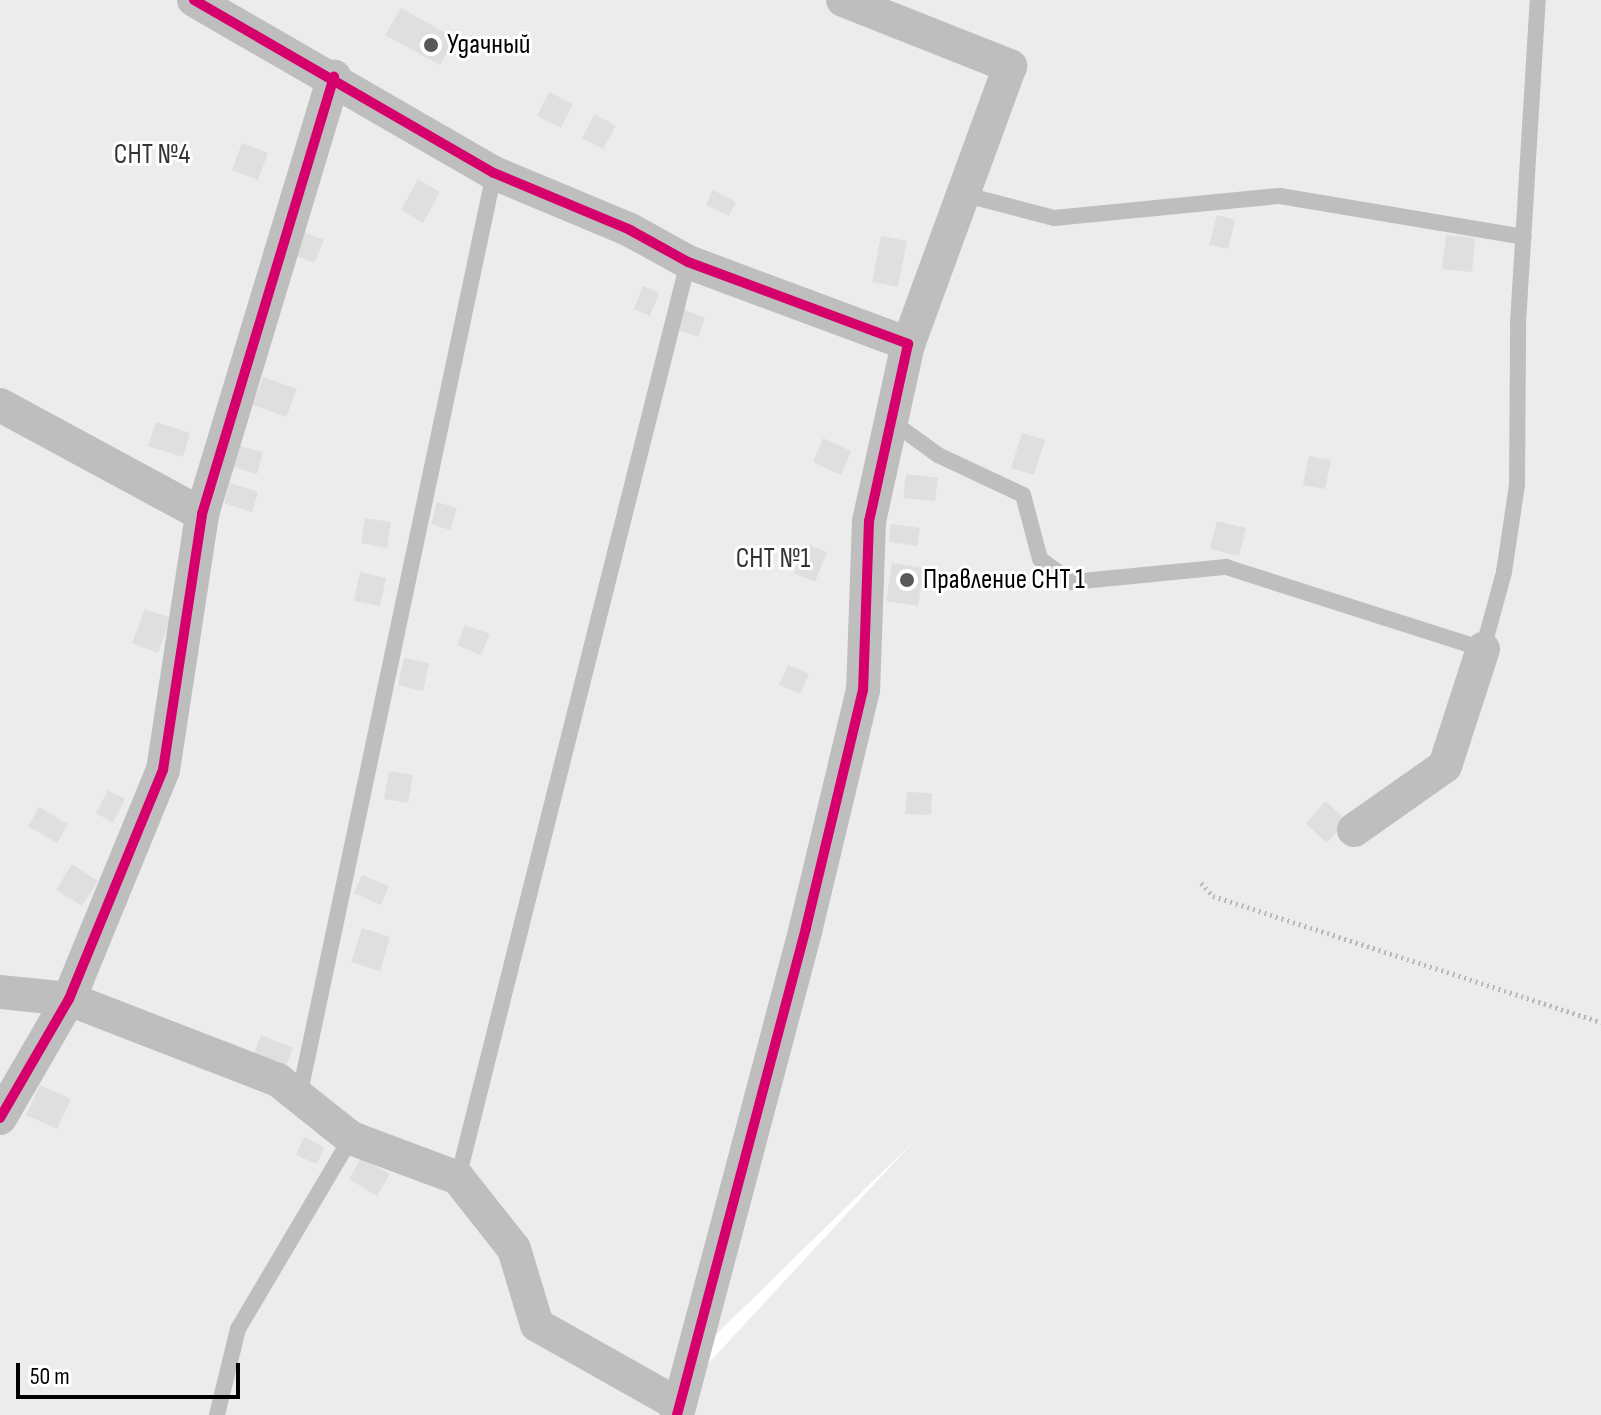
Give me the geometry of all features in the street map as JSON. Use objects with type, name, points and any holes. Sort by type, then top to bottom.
[{"type":"street","points":[[194,0],[334,77],[494,173],[630,230],[688,262],[908,344]]},
{"type":"street","points":[[0,992],[69,999],[278,1080],[351,1138],[458,1178],[514,1249],[537,1325],[678,1410],[806,928],[863,690],[869,521],[894,423],[908,344],[966,195],[1010,66],[843,0]]},
{"type":"street","points":[[0,1118],[69,999],[163,770],[202,514],[334,77]]},
{"type":"street","points":[[0,405],[202,514]]},
{"type":"street","points":[[1354,830],[1445,766],[1483,649]]},
{"type":"lane","points":[[894,423],[938,455],[1023,495],[1040,559],[1072,582],[1226,567],[1483,649],[1504,572],[1517,485],[1524,237],[1538,0]]},
{"type":"lane","points":[[299,1097],[494,173]]},
{"type":"lane","points":[[966,195],[1054,218],[1280,196],[1524,237]]},
{"type":"lane","points":[[458,1178],[688,262]]},
{"type":"lane","points":[[217,1415],[238,1329],[351,1138]]},
{"type":"path","points":[[1201,883],[1213,896],[1601,1022]]},
{"type":"green space","name":"СНТ №1","points":[[0,0],[1601,0],[1601,1415],[692,1415],[706,1366],[915,1140],[691,1359],[677,1415],[0,1415]]},
{"type":"building","points":[[401,8],[455,38],[440,65],[385,35]]},
{"type":"building","points":[[549,92],[573,104],[561,128],[537,116]]},
{"type":"building","points":[[595,114],[616,126],[603,149],[582,138]]},
{"type":"building","points":[[242,143],[268,153],[258,180],[232,170]]},
{"type":"building","points":[[418,179],[440,192],[423,223],[401,210]]},
{"type":"building","points":[[713,190],[736,202],[729,216],[706,205]]},
{"type":"building","points":[[1217,215],[1235,220],[1228,249],[1209,245]]},
{"type":"building","points":[[304,232],[324,240],[314,263],[294,255]]},
{"type":"building","points":[[1446,235],[1475,238],[1472,272],[1442,269]]},
{"type":"building","points":[[881,236],[907,241],[898,287],[872,282]]},
{"type":"building","points":[[643,286],[659,293],[650,316],[634,309]]},
{"type":"building","points":[[680,308],[705,318],[698,337],[672,327]]},
{"type":"building","points":[[263,377],[297,389],[286,417],[253,405]]},
{"type":"building","points":[[156,422],[190,433],[183,457],[148,446]]},
{"type":"building","points":[[1022,433],[1045,440],[1034,475],[1011,468]]},
{"type":"building","points":[[823,438],[851,451],[841,475],[813,462]]},
{"type":"building","points":[[240,446],[263,452],[257,474],[234,467]]},
{"type":"building","points":[[1309,456],[1331,460],[1325,489],[1303,485]]},
{"type":"building","points":[[906,474],[938,478],[935,501],[903,498]]},
{"type":"building","points":[[230,483],[258,492],[252,512],[224,503]]},
{"type":"building","points":[[437,502],[457,508],[450,530],[431,524]]},
{"type":"building","points":[[365,518],[391,522],[387,548],[361,543]]},
{"type":"building","points":[[1217,521],[1246,528],[1239,556],[1210,549]]},
{"type":"building","points":[[891,524],[920,528],[917,546],[889,542]]},
{"type":"building","points":[[806,544],[827,552],[815,582],[794,573]]},
{"type":"building","points":[[892,563],[924,568],[918,606],[886,601]]},
{"type":"building","points":[[360,572],[386,578],[380,606],[354,601]]},
{"type":"building","points":[[145,609],[171,618],[158,653],[132,643]]},
{"type":"building","points":[[465,625],[490,634],[481,655],[457,645]]},
{"type":"building","points":[[404,658],[429,663],[423,691],[398,685]]},
{"type":"building","points":[[788,665],[809,674],[800,694],[779,685]]},
{"type":"building","points":[[389,771],[413,775],[408,803],[384,799]]},
{"type":"building","points":[[108,790],[125,799],[113,823],[96,813]]},
{"type":"building","points":[[907,792],[932,793],[931,815],[905,814]]},
{"type":"building","points":[[1325,801],[1347,820],[1327,843],[1306,824]]},
{"type":"building","points":[[39,807],[68,824],[57,843],[28,826]]},
{"type":"building","points":[[72,864],[98,881],[82,906],[56,890]]},
{"type":"building","points":[[362,875],[389,886],[381,905],[354,893]]},
{"type":"building","points":[[362,928],[390,937],[380,971],[351,962]]},
{"type":"building","points":[[261,1035],[293,1048],[286,1066],[254,1054]]},
{"type":"building","points":[[40,1085],[71,1099],[57,1129],[26,1115]]},
{"type":"building","points":[[304,1137],[324,1147],[317,1164],[296,1155]]},
{"type":"building","points":[[361,1158],[390,1174],[377,1196],[349,1179]]},
{"type":"cycle path","points":[[194,0],[494,173],[630,230],[688,262],[908,344],[869,521],[863,690],[806,928],[677,1415]]},
{"type":"cycle path","points":[[0,1118],[69,999],[163,770],[202,514],[334,77]]},
{"type":"place","name":"Удачный","points":[[431,45]]},
{"type":"place","name":"Правление СНТ 1","points":[[907,580]]},
{"type":"park label","name":"СНТ №4","points":[[152,155]]}]
